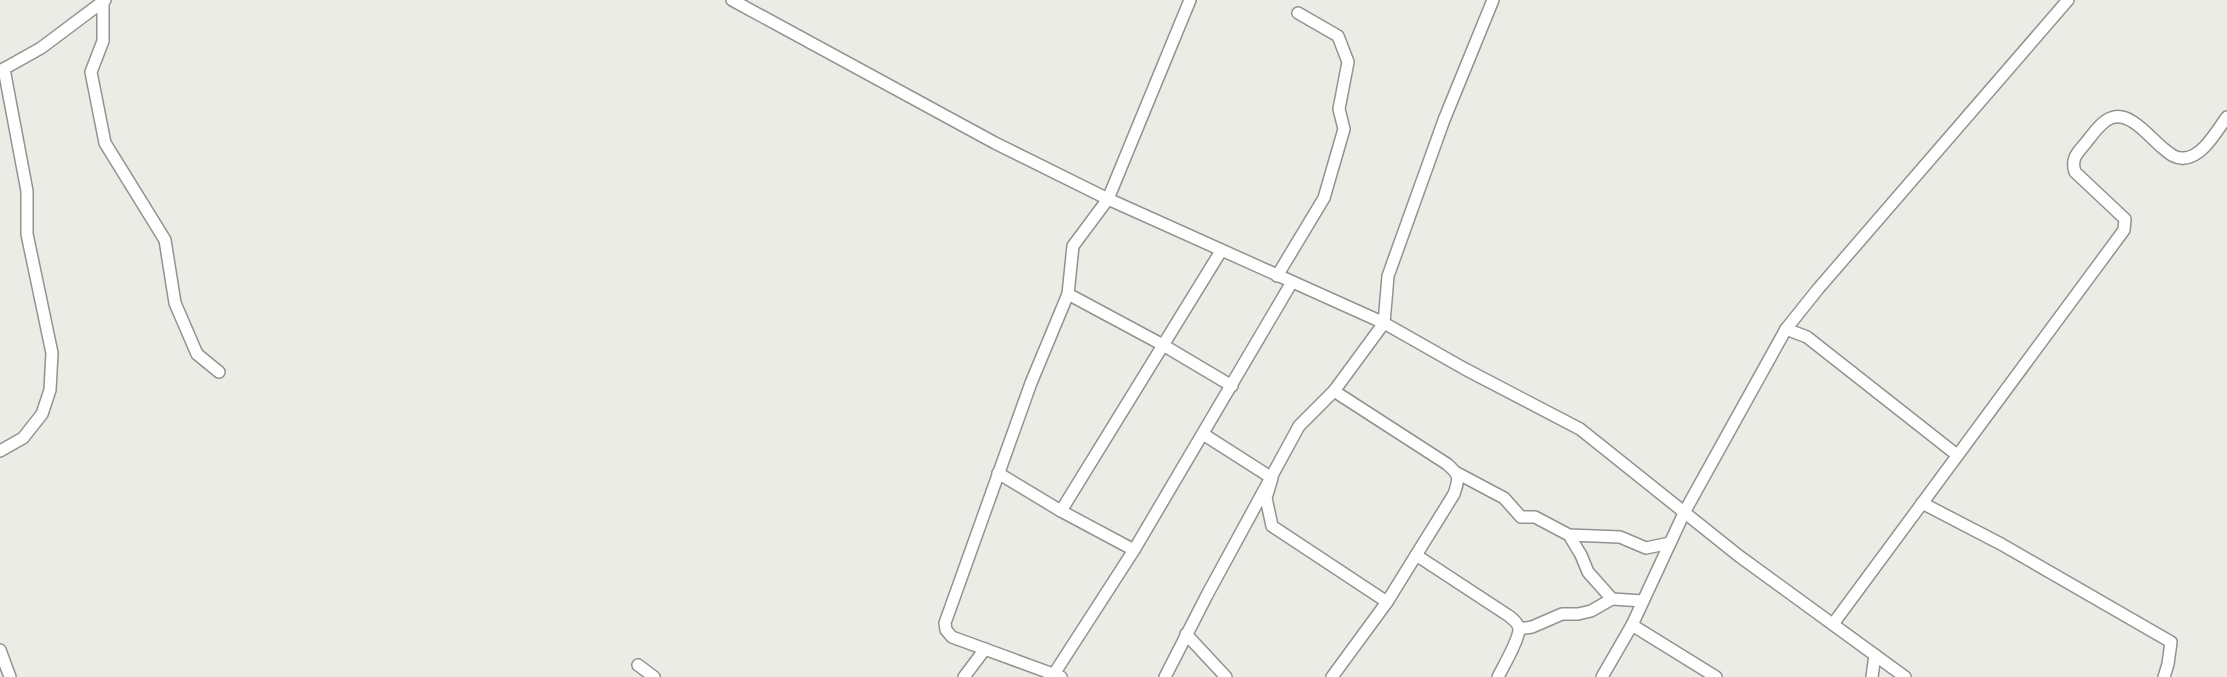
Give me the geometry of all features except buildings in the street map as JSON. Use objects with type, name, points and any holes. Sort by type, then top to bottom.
[{"type":"street","points":[[0,451],[22,438],[42,414],[50,390],[52,353],[28,234],[27,191],[2,70],[41,48],[104,0]]},
{"type":"street","points":[[104,0],[103,41],[91,72],[105,143],[165,240],[175,303],[196,354],[218,372]]},
{"type":"street","points":[[732,0],[995,142],[1108,199],[1384,323],[1465,369],[1580,429],[1739,556],[1876,654],[1905,677]]},
{"type":"street","points":[[1190,0],[1108,199],[1073,246],[1068,294],[1031,383],[945,623],[946,630],[952,637],[1056,676],[1134,550],[1292,282]]},
{"type":"street","points":[[1166,677],[1186,634],[1299,426],[1334,391],[1384,323],[1388,276],[1444,120],[1493,0]]},
{"type":"street","points":[[1602,677],[1632,626],[1684,511],[1786,329],[1818,289],[2068,0]]},
{"type":"street","points":[[1277,276],[1324,198],[1344,129],[1339,110],[1348,62],[1338,36],[1298,13]]},
{"type":"street","points":[[1832,624],[2124,230],[2125,219],[2075,172],[2072,163],[2075,156],[2098,128],[2110,118],[2121,116],[2131,121],[2174,157],[2183,159],[2192,157],[2201,150],[2227,117]]},
{"type":"street","points":[[1061,511],[1221,251]]},
{"type":"street","points":[[1068,294],[1163,345],[1232,386]]},
{"type":"street","points":[[1786,329],[1807,336],[1958,455]]},
{"type":"street","points":[[1334,391],[1457,473],[1504,498],[1521,517],[1535,517],[1569,535],[1620,537],[1646,548],[1670,543]]},
{"type":"street","points":[[1203,434],[1272,478]]},
{"type":"street","points":[[1332,677],[1387,602],[1454,494],[1459,480],[1457,473]]},
{"type":"street","points":[[998,474],[1061,511],[1134,550]]},
{"type":"street","points":[[1272,478],[1266,498],[1272,526],[1387,602]]},
{"type":"street","points":[[1922,503],[2010,549],[2171,642],[2164,677]]},
{"type":"street","points":[[1569,535],[1582,555],[1588,572],[1612,599]]},
{"type":"street","points":[[1416,555],[1509,616],[1519,629],[1518,637],[1498,677]]},
{"type":"street","points":[[1519,629],[1532,627],[1562,614],[1578,614],[1591,611],[1612,599],[1643,601]]},
{"type":"street","points":[[1632,626],[1716,677]]},
{"type":"street","points":[[1186,634],[1226,677]]},
{"type":"street","points":[[964,677],[985,649]]},
{"type":"street","points":[[0,650],[10,677]]},
{"type":"street","points":[[1872,677],[1876,654]]},
{"type":"street","points":[[638,665],[654,677]]}]
